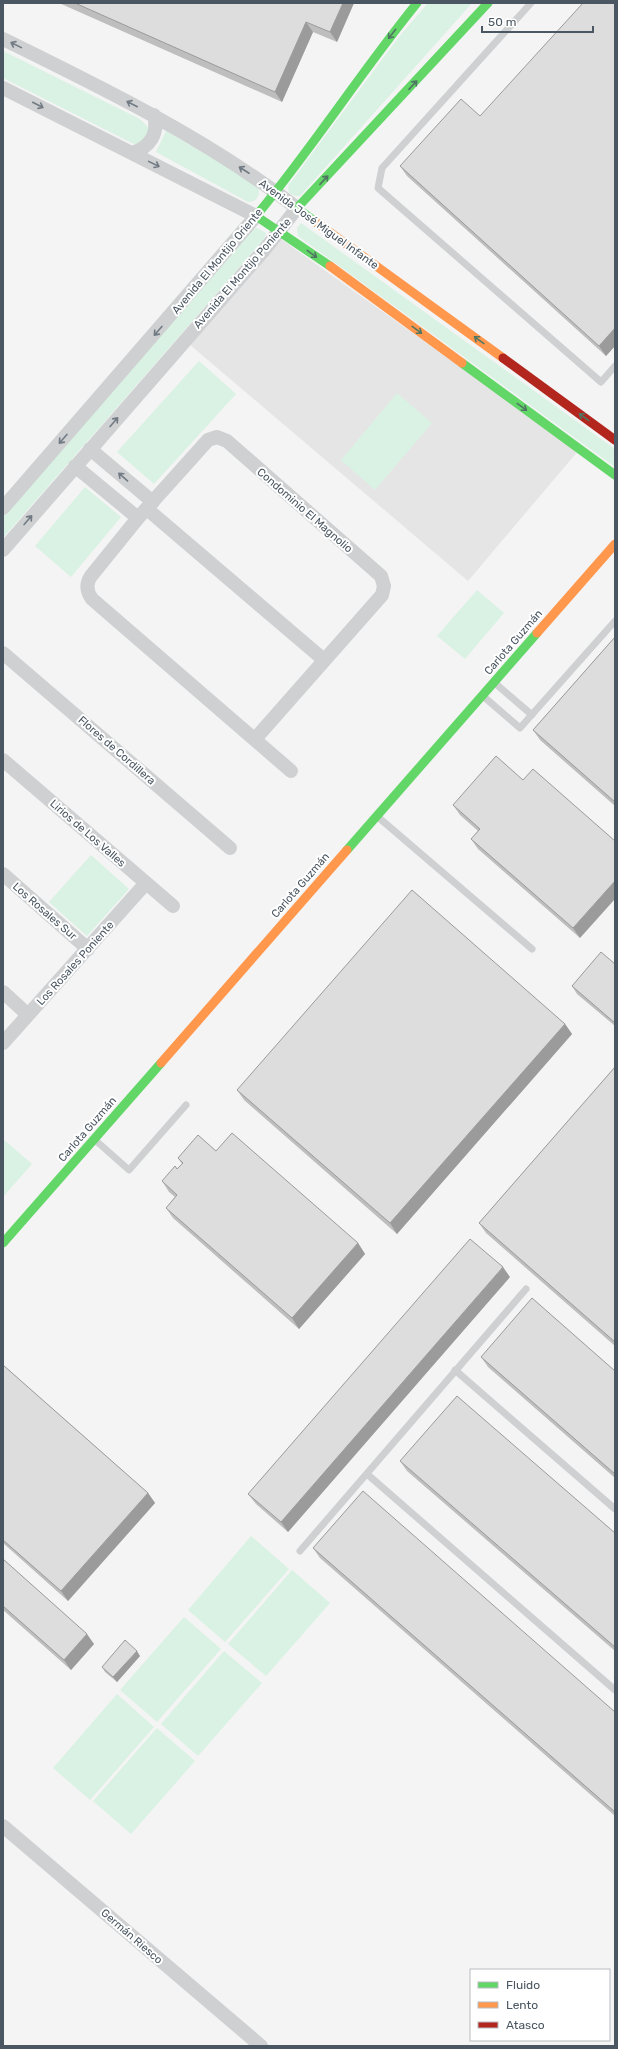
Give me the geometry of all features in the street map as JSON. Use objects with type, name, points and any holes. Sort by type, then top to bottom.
[{"type":"street","name":"Avenida El Montijo Oriente","points":[[3,508],[276,192],[417,3]]},
{"type":"street","name":"Avenida El Montijo Poniente","points":[[3,550],[280,231],[297,208],[488,3]]},
{"type":"street","name":"Avenida José Miguel Infante","points":[[3,39],[154,116],[201,143],[276,192],[615,440]]},
{"type":"street","points":[[3,88],[256,216],[280,231],[615,475]]},
{"type":"street","points":[[132,154],[146,146],[152,140],[156,126],[154,116]]},
{"type":"street","name":"Condominio El Magnolio","points":[[255,739],[382,595],[384,586],[380,576],[227,441],[217,437],[208,440],[146,510],[88,579],[87,588],[89,596],[291,771]]},
{"type":"street","points":[[90,449],[146,510],[324,660]]},
{"type":"street","points":[[75,466],[146,510]]},
{"type":"street","name":"Carlota Guzmán","points":[[3,1243],[615,544]]},
{"type":"street","name":"Flores de Cordillera","points":[[3,653],[230,848]]},
{"type":"street","name":"Lirios de Los Valles","points":[[3,760],[173,906]]},
{"type":"street","name":"Los Rosales Sur","points":[[3,874],[88,949]]},
{"type":"street","name":"Los Rosales Poniente","points":[[3,1043],[146,883]]},
{"type":"street","points":[[3,992],[28,1015]]},
{"type":"street","name":"Germán Riesco","points":[[3,1826],[261,2046]]},
{"type":"lane","points":[[532,3],[382,168],[378,188],[601,382],[615,366]]},
{"type":"lane","points":[[483,695],[520,728],[615,621]]},
{"type":"lane","points":[[494,682],[532,715]]},
{"type":"lane","points":[[377,816],[532,949]]},
{"type":"lane","points":[[94,1139],[130,1170],[186,1105]]},
{"type":"lane","points":[[300,1551],[526,1289]]},
{"type":"lane","points":[[455,1370],[615,1509]]},
{"type":"lane","points":[[366,1474],[615,1690]]},
{"type":"shaded area","points":[[281,239],[578,451],[468,581],[189,344]]},
{"type":"green space","points":[[428,3],[472,3],[300,196],[295,196],[289,193],[288,186],[398,38]]},
{"type":"green space","points":[[3,51],[140,119],[148,127],[149,133],[141,143],[134,144],[3,78]]},
{"type":"green space","points":[[166,131],[258,185],[258,197],[254,201],[248,202],[156,152]]},
{"type":"green space","points":[[301,223],[615,449],[615,467],[298,236],[297,228]]},
{"type":"green space","points":[[257,228],[266,233],[264,239],[3,538],[3,517],[254,229]]},
{"type":"green space","points":[[199,361],[236,394],[154,484],[117,452]]},
{"type":"green space","points":[[397,393],[432,423],[375,490],[341,460]]},
{"type":"green space","points":[[85,487],[121,517],[71,577],[35,546]]},
{"type":"green space","points":[[477,590],[504,613],[465,659],[437,636]]},
{"type":"green space","points":[[91,855],[129,889],[87,936],[49,902]]},
{"type":"green space","points":[[3,1139],[32,1164],[3,1197]]},
{"type":"green space","points":[[251,1536],[289,1569],[225,1642],[188,1610]]},
{"type":"green space","points":[[292,1570],[330,1603],[266,1676],[228,1644]]},
{"type":"green space","points":[[184,1617],[221,1649],[157,1722],[120,1690]]},
{"type":"green space","points":[[224,1651],[262,1683],[198,1756],[161,1724]]},
{"type":"green space","points":[[117,1694],[154,1727],[90,1800],[53,1768]]},
{"type":"green space","points":[[157,1728],[195,1761],[131,1834],[93,1801]]},
{"type":"building","points":[[75,3],[343,3],[330,32],[306,22],[275,92]]},
{"type":"building","points":[[583,3],[615,3],[615,328],[599,346],[400,166],[461,99],[480,116]]},
{"type":"building","points":[[615,637],[615,802],[533,730]]},
{"type":"building","points":[[496,756],[523,780],[533,769],[615,841],[615,881],[573,928],[471,839],[480,829],[453,805]]},
{"type":"building","points":[[412,890],[565,1024],[390,1223],[237,1090]]},
{"type":"building","points":[[601,952],[615,964],[615,1023],[572,986]]},
{"type":"building","points":[[615,1067],[615,1342],[479,1223]]},
{"type":"building","points":[[232,1133],[358,1243],[292,1318],[166,1208],[177,1195],[162,1181],[175,1166],[177,1169],[183,1163],[178,1158],[198,1135],[216,1151]]},
{"type":"building","points":[[470,1239],[503,1267],[281,1522],[248,1494]]},
{"type":"building","points":[[532,1298],[615,1371],[615,1474],[481,1357]]},
{"type":"building","points":[[3,1365],[148,1493],[61,1591],[3,1540]]},
{"type":"building","points":[[457,1396],[615,1533],[615,1647],[400,1461]]},
{"type":"building","points":[[363,1491],[615,1712],[615,1812],[313,1548]]},
{"type":"building","points":[[3,1559],[87,1634],[64,1660],[3,1606]]},
{"type":"building","points":[[125,1640],[137,1651],[113,1677],[102,1667]]},
{"type":"traffic: fast","points":[[330,266],[256,216],[417,3]]},
{"type":"traffic: fast","points":[[317,223],[297,208],[488,3]]},
{"type":"traffic: fast","points":[[462,363],[615,475]]},
{"type":"traffic: fast","points":[[347,850],[537,633]]},
{"type":"traffic: fast","points":[[3,1243],[161,1063]]},
{"type":"traffic: slow","points":[[317,223],[503,358]]},
{"type":"traffic: slow","points":[[330,266],[462,363]]},
{"type":"traffic: slow","points":[[537,633],[615,544]]},
{"type":"traffic: slow","points":[[161,1063],[347,850]]},
{"type":"traffic: jam","points":[[503,358],[615,440]]}]
